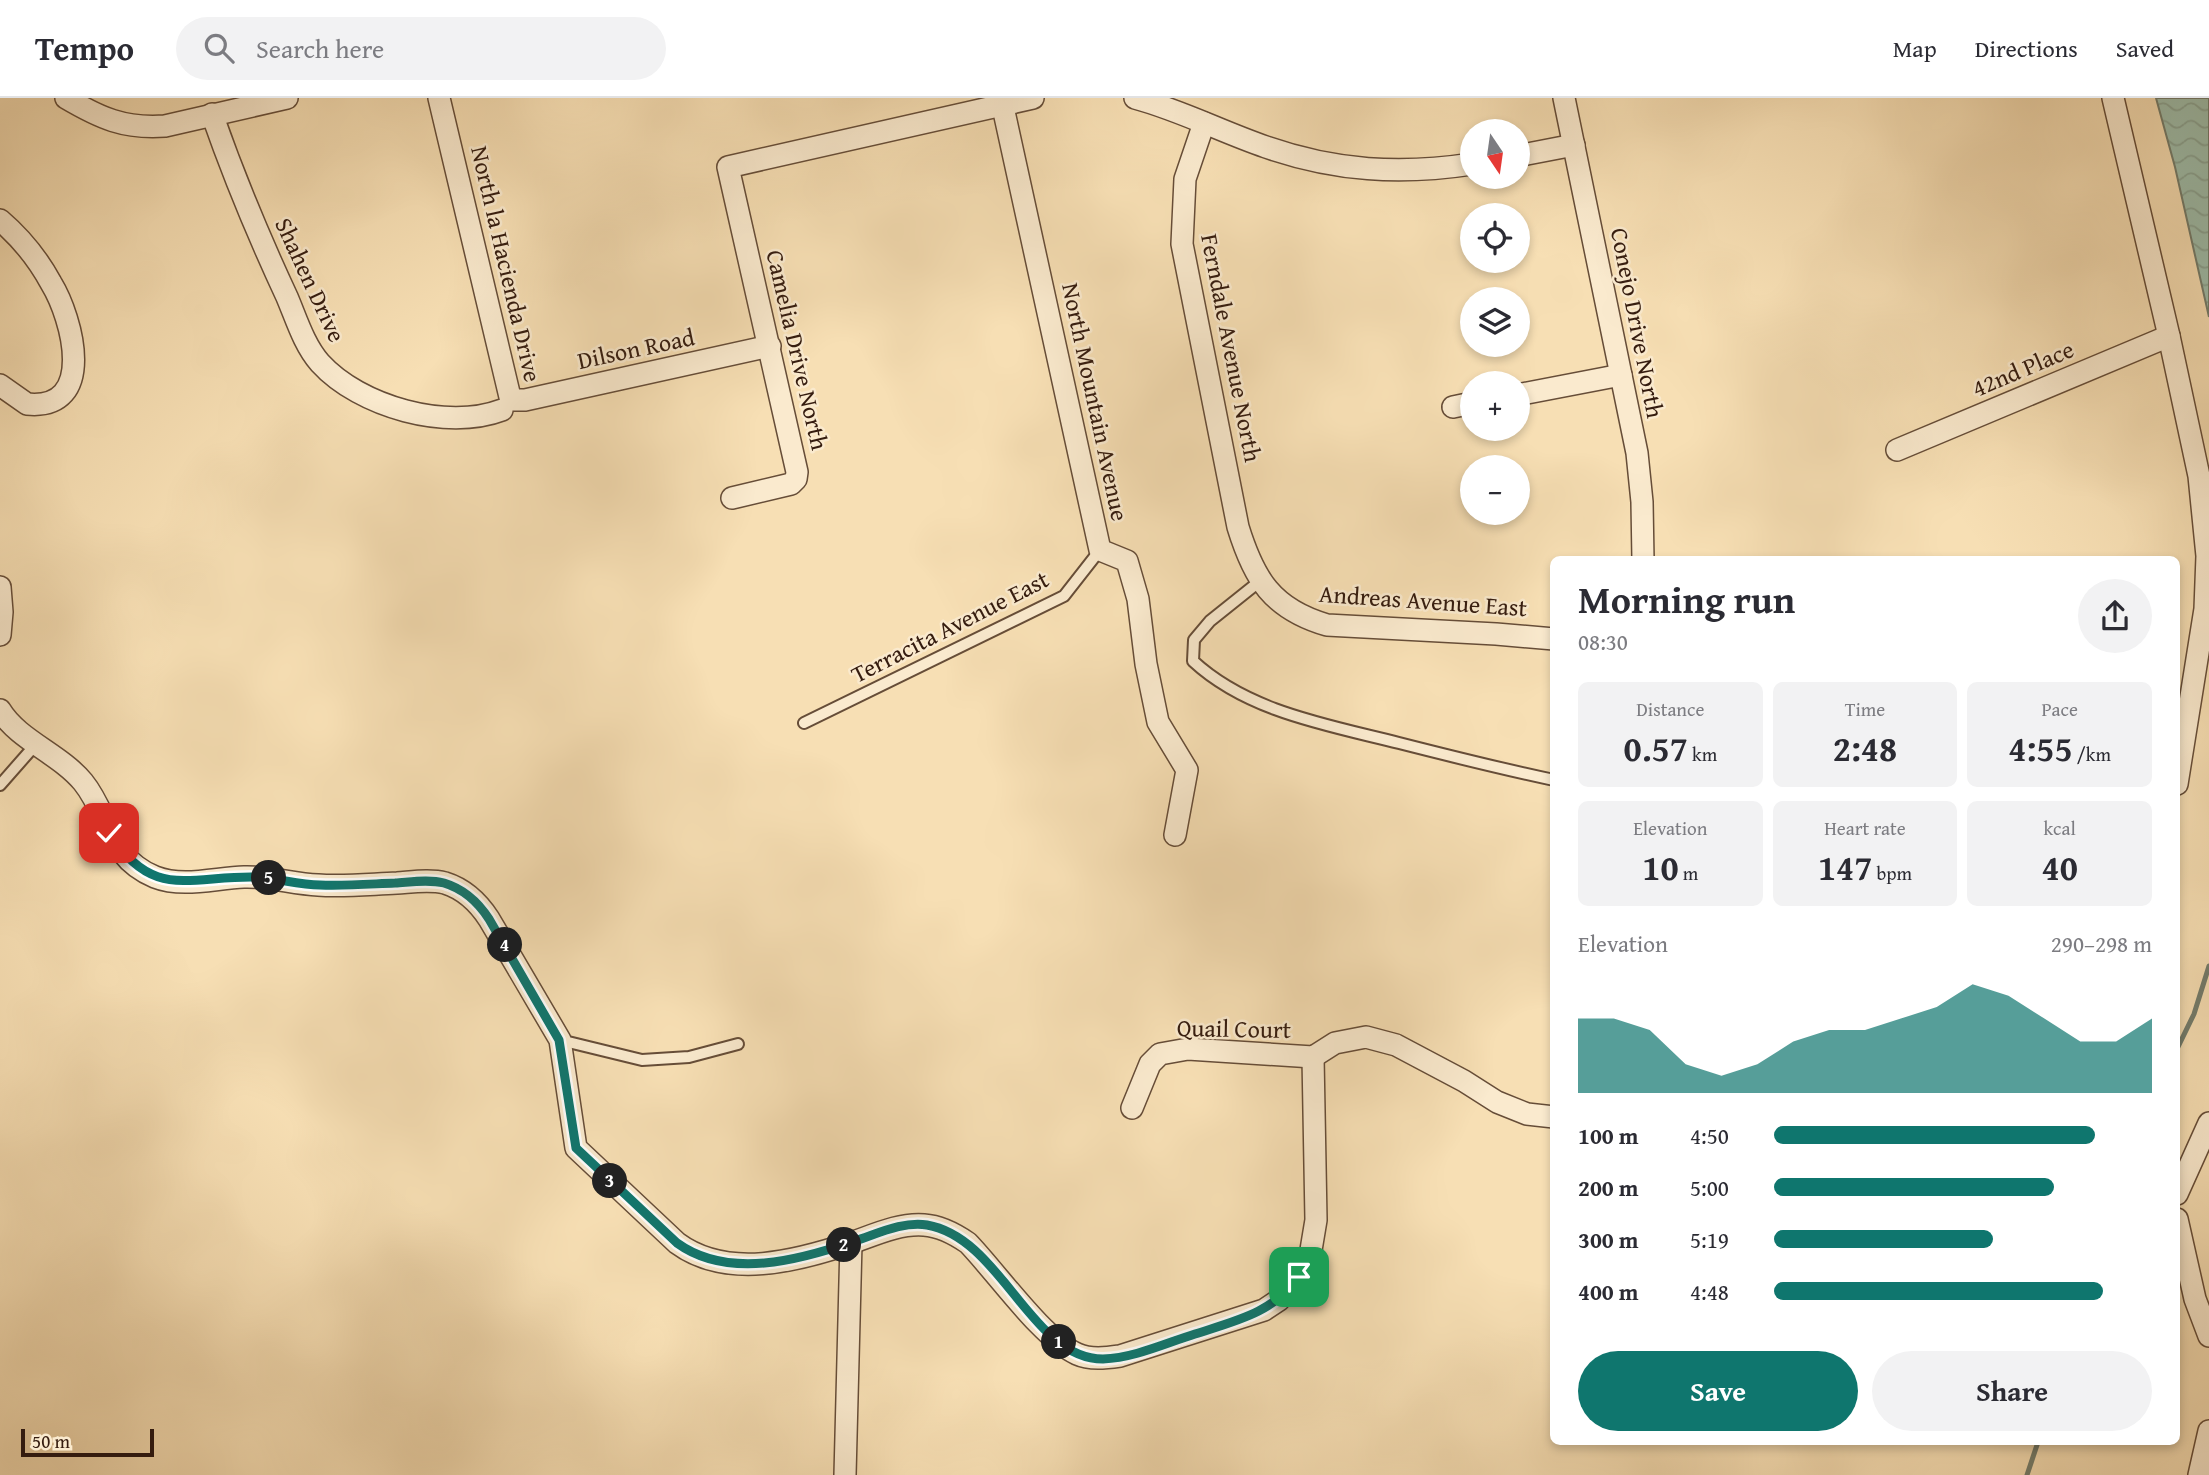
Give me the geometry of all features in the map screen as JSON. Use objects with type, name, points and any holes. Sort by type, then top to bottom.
[{"type":"street","points":[[66,98],[100,118],[132,126],[164,126],[287,98]]},
{"type":"street","name":"North la Hacienda Drive","points":[[439,98],[510,397],[507,405]]},
{"type":"street","points":[[1002,101],[1033,98]]},
{"type":"street","points":[[1135,98],[1267,148],[1322,162],[1365,169],[1429,170],[1460,166]]},
{"type":"street","name":"Conejo Drive North","points":[[1564,98],[1638,465],[1643,556]]},
{"type":"street","points":[[2113,98],[2199,476],[2207,556],[2205,608],[2185,694],[2180,750]]},
{"type":"street","name":"Camelia Drive North","points":[[732,498],[791,484],[796,479],[797,472],[728,167],[1002,101]]},
{"type":"street","name":"North Mountain Avenue","points":[[1002,101],[1100,550],[1127,561],[1138,599],[1146,664],[1158,722],[1187,770],[1175,835]]},
{"type":"street","name":"Shahen Drive","points":[[212,114],[232,172],[262,242],[305,338],[320,362],[367,395],[388,405],[428,417],[485,416],[507,405]]},
{"type":"street","name":"Ferndale Avenue North","points":[[1204,123],[1185,179],[1182,244],[1238,527],[1248,558],[1260,581]]},
{"type":"street","points":[[1530,153],[1574,145]]},
{"type":"street","points":[[0,220],[34,255],[52,284],[70,332],[74,363],[66,393],[56,401],[27,404],[0,385]]},
{"type":"street","name":"42nd Place","points":[[1897,450],[2169,336]]},
{"type":"street","name":"Dilson Road","points":[[507,405],[770,346]]},
{"type":"street","points":[[1530,392],[1621,375]]},
{"type":"street","name":"Andreas Avenue East","points":[[1260,581],[1284,605],[1304,618],[1327,625],[1550,639]]},
{"type":"street","points":[[0,587],[0,635]]},
{"type":"street","points":[[0,710],[9,723],[72,769],[86,785],[119,848],[133,862],[156,877],[190,882],[254,877],[315,885],[441,882],[465,893],[480,905],[489,919],[559,1040],[576,1148],[648,1217],[689,1252],[707,1260],[746,1265],[803,1256],[911,1225],[926,1225],[956,1235],[968,1243],[1053,1336],[1080,1355],[1103,1359],[1120,1356],[1247,1317],[1279,1300],[1299,1277],[1310,1256],[1316,1220],[1313,1057]]},
{"type":"street","name":"Quail Court","points":[[1132,1108],[1150,1065],[1160,1054],[1188,1049],[1313,1057],[1335,1044],[1366,1037],[1396,1045],[1497,1102],[1527,1114],[1550,1116]]},
{"type":"street","points":[[2180,1187],[2209,1123]]},
{"type":"street","points":[[2180,1232],[2195,1299],[2209,1336]]},
{"type":"street","points":[[845,1475],[851,1243]]},
{"type":"street","points":[[2199,1475],[2209,1431]]},
{"type":"lane","name":"Terracita Avenue East","points":[[804,723],[1064,596],[1100,550]]},
{"type":"lane","points":[[1260,581],[1210,621],[1194,640],[1194,661],[1208,674],[1248,697],[1306,720],[1550,779]]},
{"type":"lane","points":[[0,785],[37,743]]},
{"type":"lane","points":[[559,1040],[642,1060],[689,1057],[738,1044]]},
{"type":"water","points":[[2156,98],[2209,98],[2209,317],[2175,167]]},
{"type":"waterway","points":[[2180,1043],[2194,1014],[2209,966]]},
{"type":"waterway","points":[[2027,1475],[2037,1445]]},
{"type":"route","points":[[109,833],[119,848],[146,872],[172,881],[254,877],[346,886],[420,881],[441,882],[465,893],[480,905],[489,919],[550,1020],[559,1040],[564,1055],[576,1148],[677,1243],[707,1260],[746,1265],[803,1256],[884,1231],[911,1225],[926,1225],[956,1235],[968,1243],[1017,1299],[1065,1347],[1080,1355],[1103,1359],[1138,1352],[1264,1310],[1279,1300],[1299,1277]]}]
